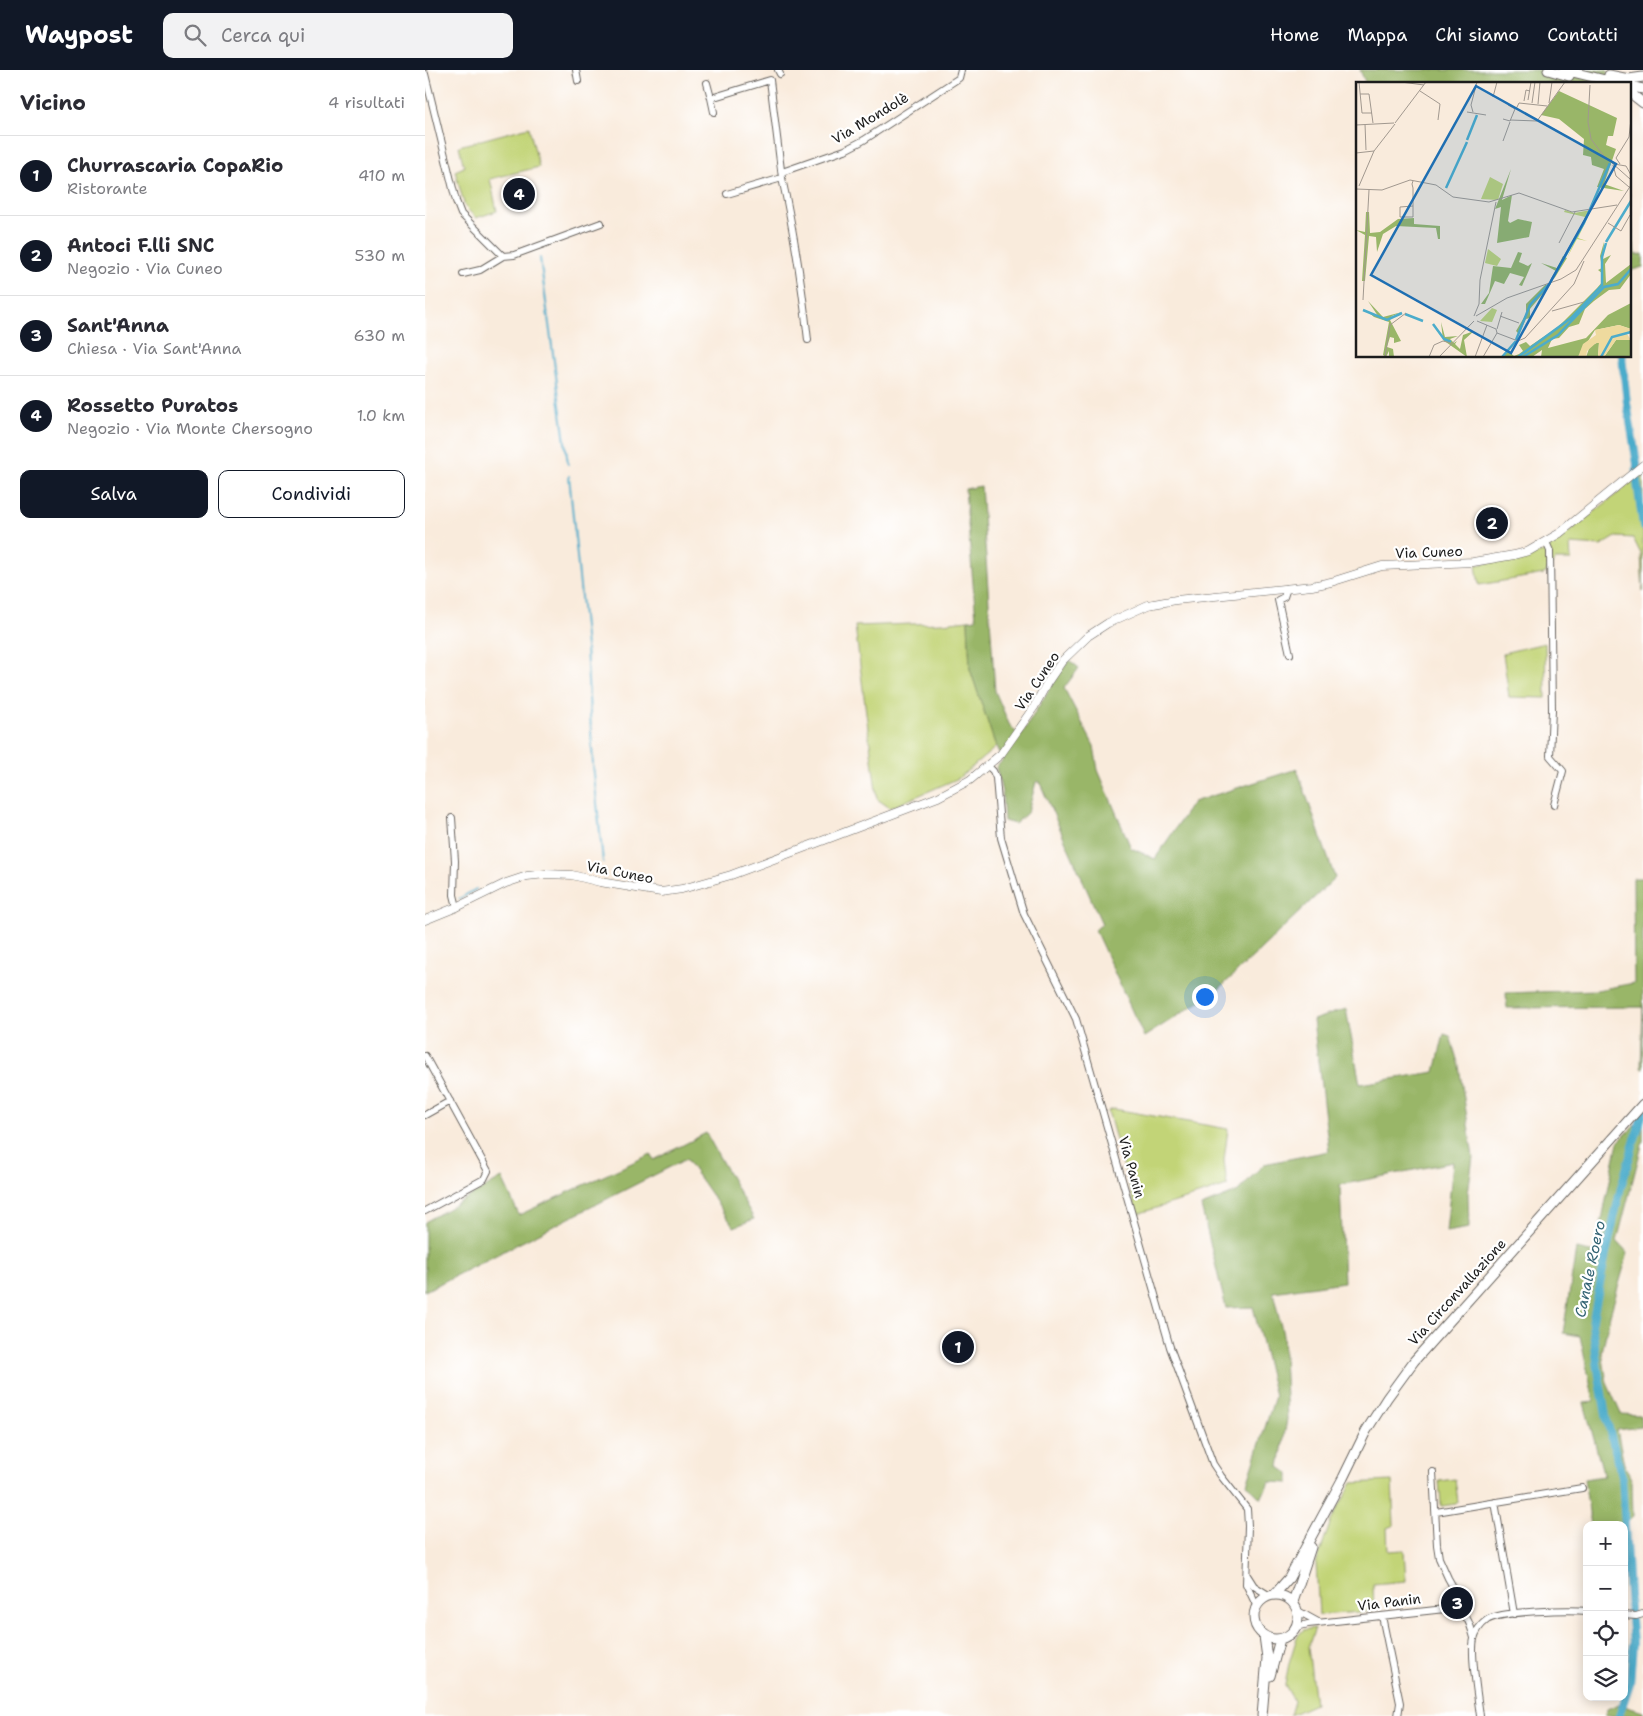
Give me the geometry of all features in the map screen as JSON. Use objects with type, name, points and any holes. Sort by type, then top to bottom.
[{"type":"main road","points":[[1548,70],[1593,82]]},
{"type":"main road","points":[[1563,70],[1614,82]]},
{"type":"main road","points":[[1590,70],[1629,79],[1643,77]]},
{"type":"main road","points":[[1631,94],[1643,104]]},
{"type":"main road","name":"Via Circonvallazione","points":[[1272,1595],[1289,1578],[1367,1431],[1387,1398],[1414,1361],[1643,1104]]},
{"type":"main road","name":"Via Circonvallazione","points":[[1293,1602],[1321,1520]]},
{"type":"main road","points":[[1262,1716],[1267,1658],[1264,1636],[1255,1624],[1254,1617],[1261,1601],[1272,1595],[1282,1595],[1293,1602],[1298,1612],[1297,1627],[1289,1635],[1280,1639],[1271,1639],[1264,1636]]},
{"type":"main road","points":[[1265,1695],[1280,1639]]},
{"type":"street","points":[[576,70],[579,81]]},
{"type":"street","name":"Via Mondolè","points":[[727,194],[782,175],[865,140],[959,78],[961,70]]},
{"type":"street","points":[[425,74],[456,201],[461,214],[503,256]]},
{"type":"street","points":[[711,98],[770,80],[782,175],[801,277],[808,340]]},
{"type":"street","points":[[707,82],[714,112]]},
{"type":"street","points":[[463,274],[480,270],[503,256],[514,255],[601,224]]},
{"type":"street","name":"Via Cuneo","points":[[425,920],[506,883],[527,876],[547,874],[573,875],[600,882],[661,892],[682,889],[731,875],[938,797],[970,780],[1001,754],[1016,734],[1062,661],[1088,636],[1108,623],[1148,605],[1331,582],[1382,566],[1473,562],[1514,556],[1529,551],[1559,533],[1643,465]]},
{"type":"street","points":[[1546,542],[1550,551],[1552,710],[1549,756],[1563,771],[1554,805]]},
{"type":"street","points":[[1278,600],[1284,597],[1287,588]]},
{"type":"street","points":[[1268,590],[1278,600],[1290,654]]},
{"type":"street","name":"Via Panin","points":[[988,766],[996,778],[1001,838],[1018,897],[1024,914],[1076,1019],[1170,1347],[1213,1464],[1247,1509],[1249,1526],[1246,1584],[1257,1607]]},
{"type":"street","points":[[452,818],[455,861],[454,895],[457,907]]},
{"type":"street","points":[[425,1056],[488,1172],[484,1179],[425,1211]]},
{"type":"street","points":[[425,1115],[450,1101]]},
{"type":"street","points":[[1433,1472],[1439,1558],[1462,1603],[1474,1638]]},
{"type":"street","points":[[1436,1512],[1582,1488]]},
{"type":"street","points":[[1495,1502],[1514,1614]]},
{"type":"street","points":[[1247,1574],[1254,1586],[1272,1595]]},
{"type":"street","name":"Via Panin","points":[[1297,1627],[1429,1609],[1454,1608],[1465,1614]]},
{"type":"street","points":[[1480,1716],[1473,1652],[1474,1638],[1478,1628],[1488,1619],[1514,1614],[1546,1610],[1583,1611]]},
{"type":"street","points":[[1298,1612],[1319,1623]]},
{"type":"street","points":[[1628,1615],[1643,1614]]},
{"type":"street","points":[[1382,1616],[1400,1703],[1398,1716]]},
{"type":"green space","points":[[1360,70],[1607,70],[1612,82],[1365,82]]},
{"type":"green space","points":[[529,127],[539,167],[490,179],[497,211],[476,218],[465,207],[455,171],[464,167],[459,146]]},
{"type":"green space","points":[[1631,214],[1635,255],[1643,254],[1643,267],[1631,270]]},
{"type":"green space","points":[[1643,473],[1643,592],[1641,554],[1633,538],[1616,537],[1601,546],[1570,544],[1571,560],[1555,560],[1544,574],[1479,585],[1476,565],[1544,552]]},
{"type":"green space","points":[[981,486],[995,691],[1009,724],[1020,737],[1069,660],[1079,668],[1064,688],[1094,746],[1098,770],[1131,848],[1155,859],[1193,802],[1297,769],[1335,878],[1218,990],[1144,1037],[1095,930],[1102,924],[1039,781],[1036,782],[1028,812],[1015,824],[1004,821],[1002,792],[996,767],[1003,760],[996,747],[970,669],[968,620],[976,619],[965,489]]},
{"type":"green space","points":[[968,620],[970,669],[996,747],[959,778],[890,808],[877,799],[855,626],[942,623]]},
{"type":"green space","points":[[1545,643],[1546,698],[1509,697],[1503,653]]},
{"type":"green space","points":[[1633,878],[1643,878],[1643,1007],[1507,1008],[1506,993],[1597,990],[1634,983]]},
{"type":"green space","points":[[1643,1007],[1643,1068],[1641,1068]]},
{"type":"green space","points":[[1346,1009],[1360,1084],[1435,1072],[1444,1034],[1450,1036],[1459,1066],[1473,1157],[1468,1193],[1469,1228],[1446,1232],[1453,1162],[1340,1185],[1344,1282],[1273,1292],[1283,1335],[1287,1419],[1279,1467],[1289,1474],[1289,1483],[1269,1482],[1261,1499],[1247,1484],[1275,1396],[1253,1307],[1226,1308],[1201,1206],[1237,1192],[1264,1164],[1329,1151],[1313,1020]]},
{"type":"green space","points":[[1114,1109],[1228,1129],[1224,1160],[1227,1186],[1137,1214],[1108,1111]]},
{"type":"green space","points":[[1643,1117],[1643,1141],[1617,1241],[1628,1253],[1610,1315],[1602,1352],[1607,1383],[1621,1414],[1640,1415],[1641,1427],[1617,1430],[1624,1464],[1632,1481],[1633,1516],[1628,1521],[1590,1521],[1584,1479],[1604,1476],[1584,1403],[1594,1402],[1580,1336],[1563,1333],[1576,1249],[1595,1253],[1618,1142]]},
{"type":"green space","points":[[706,1133],[754,1219],[734,1227],[686,1159],[425,1291],[425,1222],[502,1178],[519,1215],[651,1154],[654,1160]]},
{"type":"green space","points":[[1455,1479],[1458,1502],[1442,1506],[1439,1481]]},
{"type":"green space","points":[[1392,1481],[1394,1525],[1387,1528],[1388,1551],[1404,1550],[1406,1581],[1373,1584],[1374,1611],[1319,1615],[1316,1564],[1331,1521],[1352,1483]]},
{"type":"green space","points":[[1315,1628],[1308,1647],[1315,1704],[1290,1715],[1294,1701],[1285,1685],[1289,1663],[1297,1637],[1303,1630]]},
{"type":"green space","points":[[1618,1704],[1643,1712],[1643,1716],[1605,1716],[1607,1709]]},
{"type":"waterway","points":[[540,258],[568,464]]},
{"type":"waterway","name":"Canale Roero","points":[[1622,358],[1637,464],[1636,475],[1643,527]]},
{"type":"waterway","points":[[569,476],[586,647],[593,764],[603,862]]},
{"type":"waterway","points":[[459,899],[476,889]]},
{"type":"waterway","name":"Canale Roero","points":[[1630,1611],[1622,1476],[1607,1421],[1592,1324],[1621,1187],[1643,1112]]},
{"type":"waterway","name":"Canale Roero","points":[[1619,1716],[1630,1683],[1633,1643],[1631,1620]]},
{"type":"place","name":"Rossetto Puratos","points":[[519,194]]},
{"type":"place","name":"Antoci F.lli SNC","points":[[1492,523]]},
{"type":"place","name":"Churrascaria CopaRio","points":[[958,1347]]},
{"type":"place","name":"Sant'Anna","points":[[1457,1603]]}]
